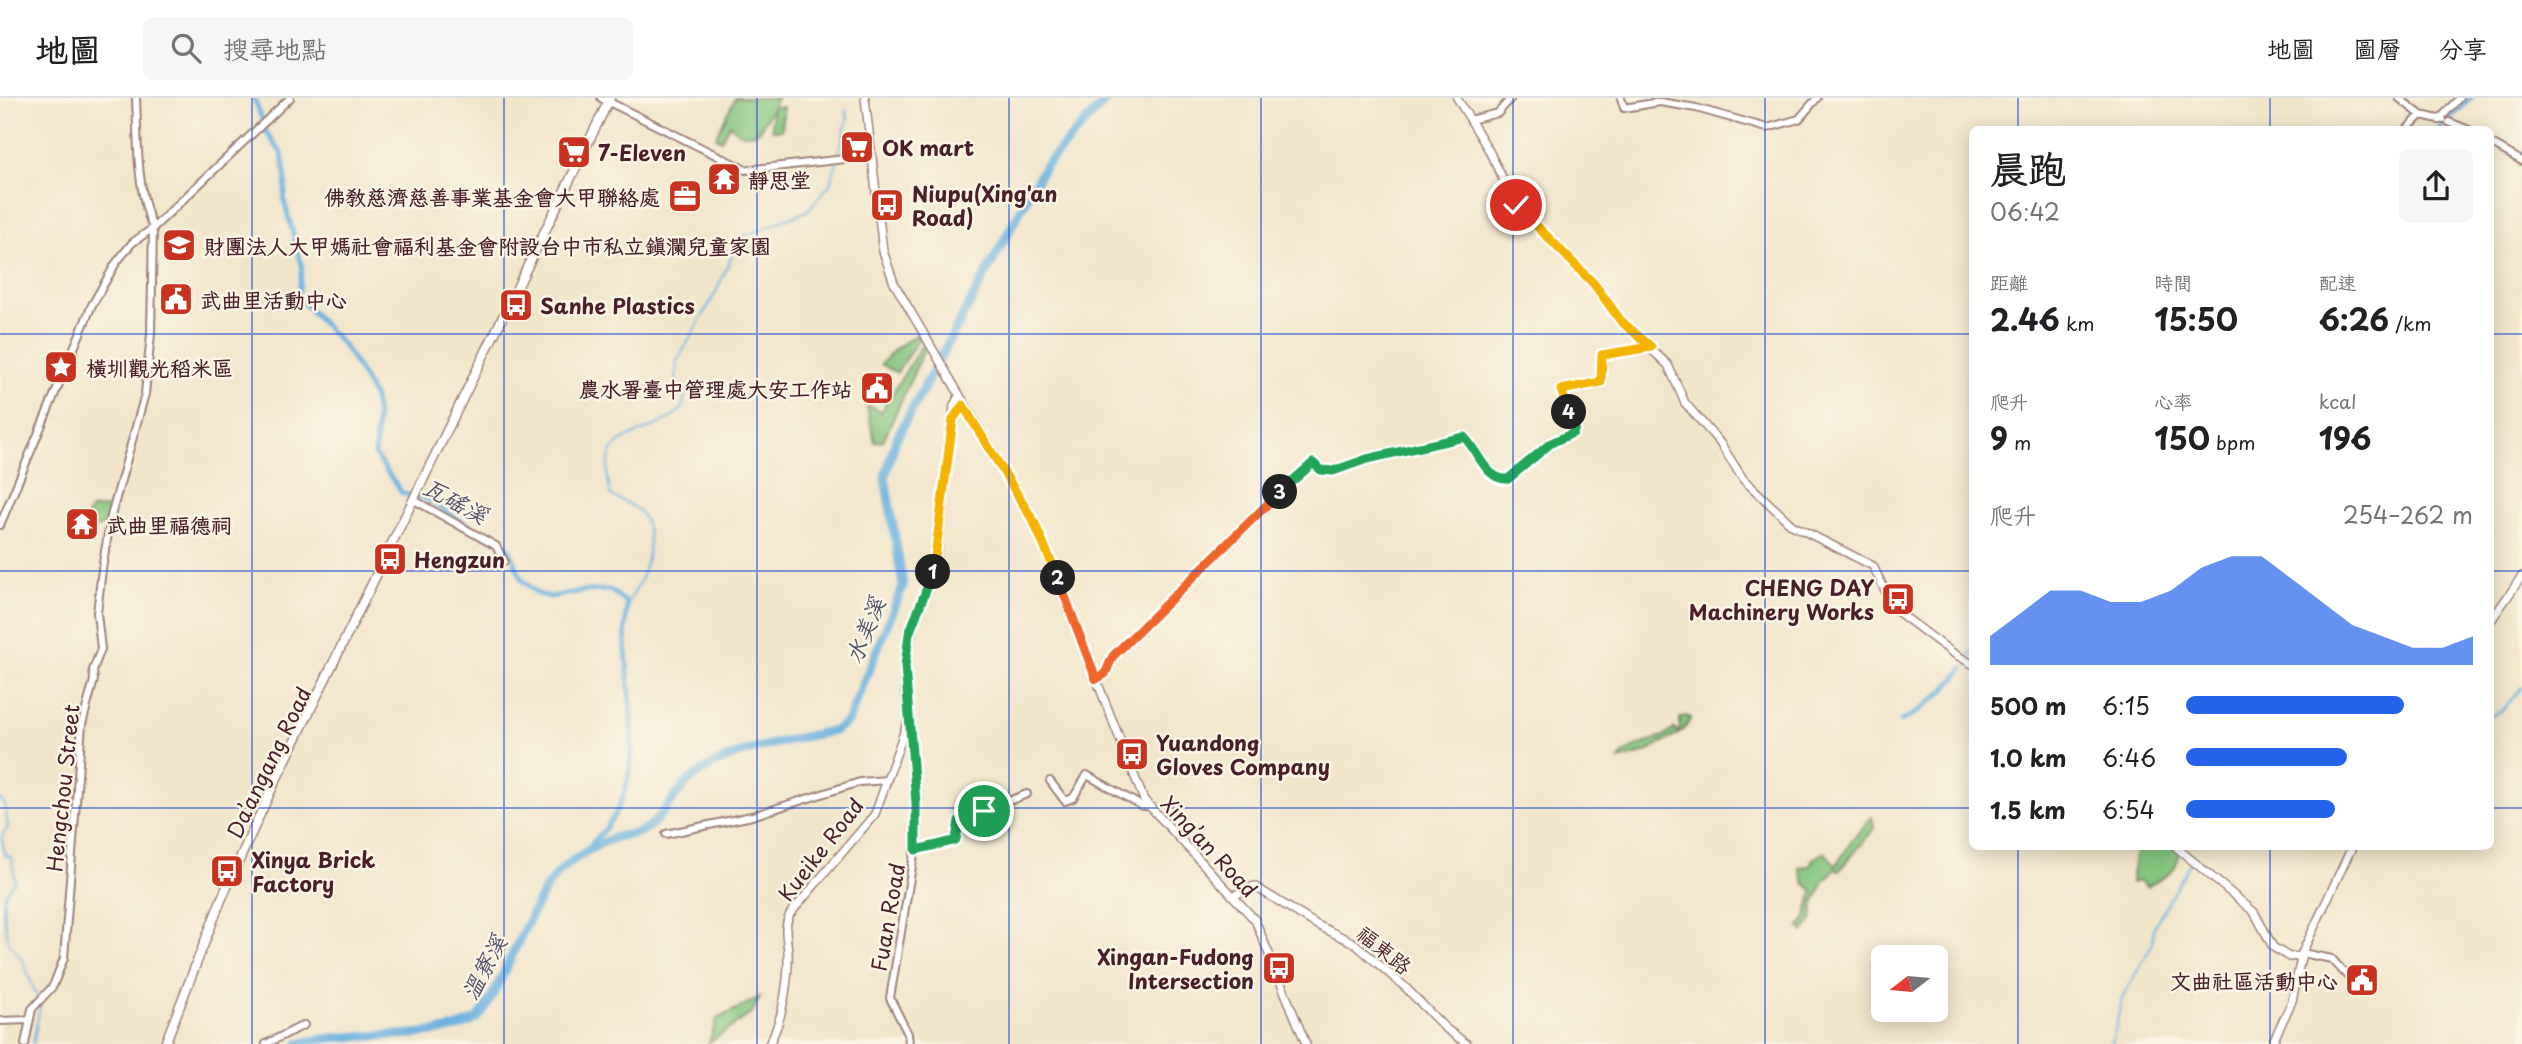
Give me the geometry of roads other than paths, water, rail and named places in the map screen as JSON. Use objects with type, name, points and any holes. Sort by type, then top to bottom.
[{"type":"main road","name":"Da’angang Road","points":[[165,1044],[221,900],[607,99]]},
{"type":"street","name":"Hengchou Street","points":[[29,1020],[36,1002],[53,986],[64,957],[84,710],[94,680],[93,670],[102,649],[97,612],[102,569],[111,516],[145,394],[151,334],[153,228],[148,215],[138,159],[136,98]]},
{"type":"street","points":[[0,526],[92,305],[116,263],[132,243],[153,228],[290,98]]},
{"type":"street","points":[[607,99],[746,170],[872,156],[865,98]]},
{"type":"street","points":[[1457,98],[1516,205],[1594,284],[1621,321],[1668,365],[1685,402],[1720,443],[1743,479],[1792,525],[1873,566],[1894,609],[1969,662]]},
{"type":"street","points":[[1470,120],[1498,113],[1511,98]]},
{"type":"street","points":[[1621,98],[1624,108],[1660,102],[1696,108],[1767,128],[1799,119],[1817,98]]},
{"type":"street","points":[[2399,98],[2421,115],[2458,126]]},
{"type":"street","points":[[2444,121],[2459,98]]},
{"type":"street","points":[[2410,126],[2421,115]]},
{"type":"street","points":[[2494,145],[2522,161]]},
{"type":"street","name":"Xing’an Road","points":[[872,156],[887,268],[904,305],[1034,522],[1149,806],[1235,895],[1255,920],[1306,1044]]},
{"type":"street","points":[[1096,679],[1105,674],[1113,656],[1313,463],[1329,472],[1367,459],[1464,437],[1480,460],[1499,479],[1508,479],[1551,443],[1574,431],[1561,390],[1601,382],[1602,355],[1605,353],[1651,347]]},
{"type":"street","name":"Fuan Road","points":[[909,1044],[908,1034],[890,998],[916,850],[916,803],[905,692],[907,649],[916,615],[936,565],[953,419],[959,396]]},
{"type":"street","name":"Fuan Road","points":[[953,419],[963,405]]},
{"type":"street","points":[[416,496],[496,546],[503,561]]},
{"type":"street","points":[[2494,616],[2522,576]]},
{"type":"street","name":"Kueike Road","points":[[769,1044],[779,1021],[782,999],[788,953],[785,923],[871,820],[909,718]]},
{"type":"street","points":[[1050,781],[1065,801],[1073,798],[1087,775],[1142,806],[1149,806]]},
{"type":"street","points":[[666,834],[752,816],[860,782],[887,780]]},
{"type":"street","points":[[916,850],[953,841],[961,819],[1027,794]]},
{"type":"street","points":[[2180,850],[2254,912],[2273,947],[2289,957],[2302,954],[2332,959],[2350,979]]},
{"type":"street","points":[[2272,1044],[2292,1001],[2302,954],[2350,850]]},
{"type":"street","name":"福東路","points":[[1235,895],[1254,886],[1317,925],[1354,943],[1395,978],[1445,1028],[1466,1044]]},
{"type":"street","points":[[0,1021],[29,1020],[25,1044]]},
{"type":"street","points":[[267,1044],[304,1026]]},
{"type":"waterway","name":"瓦磘溪","points":[[254,98],[267,133],[282,154],[286,180],[284,200],[302,267],[298,297],[344,346],[364,379],[374,398],[377,416],[375,455],[402,493],[427,499],[482,534],[502,541],[510,550],[522,580],[538,594],[551,597],[582,591],[610,590],[627,603],[625,630],[632,745],[629,773],[622,800],[608,825],[579,857]]},
{"type":"waterway","name":"水美溪","points":[[298,1044],[340,1037],[438,1031],[459,1027],[476,1019],[492,996],[543,893],[558,873],[572,861],[605,841],[647,828],[678,792],[706,768],[761,747],[836,730],[848,721],[903,586],[885,477],[896,439],[1044,167],[1108,98]]},
{"type":"waterway","points":[[2442,126],[2471,98]]},
{"type":"waterway","points":[[838,156],[848,117],[846,110]]},
{"type":"waterway","points":[[627,603],[644,571],[649,546],[648,534],[646,522],[640,512],[611,495],[609,457],[616,446],[626,439],[667,420],[682,409],[685,396],[676,380],[677,361],[715,294],[733,253],[744,236],[807,211],[830,184],[837,162]]},
{"type":"waterway","points":[[1967,662],[1969,658]]},
{"type":"waterway","points":[[1901,721],[1936,698],[1963,668]]},
{"type":"waterway","points":[[2494,715],[2503,710],[2522,687]]},
{"type":"waterway","points":[[0,799],[5,805],[8,827],[2,836],[4,854],[12,858],[15,881],[5,894],[3,910],[8,942],[23,961],[38,1000]]},
{"type":"waterway","points":[[2112,1044],[2122,999],[2153,943],[2154,926],[2191,862]]},
{"type":"waterway","points":[[33,1044],[40,1006]]},
{"type":"place","name":"OK mart","points":[[857,147]]},
{"type":"place","name":"7-Eleven","points":[[574,152]]},
{"type":"place","name":"靜思堂","points":[[724,179]]},
{"type":"place","name":"佛教慈濟慈善事業基金會大甲聯絡處","points":[[685,196]]},
{"type":"place","name":"Niupu(Xing'an Road)","points":[[887,205]]},
{"type":"place","name":"財團法人大甲媽社會福利基金會附設台中市私立鎮瀾兒童家園","points":[[179,245]]},
{"type":"place","name":"武曲里活動中心","points":[[176,299]]},
{"type":"place","name":"Sanhe Plastics","points":[[516,305]]},
{"type":"place","name":"橫圳觀光稻米區","points":[[61,367]]},
{"type":"place","name":"農水署臺中管理處大安工作站","points":[[877,388]]},
{"type":"place","name":"武曲里福德祠","points":[[82,524]]},
{"type":"place","name":"Hengzun","points":[[390,559]]},
{"type":"place","name":"CHENG DAY Machinery Works","points":[[1898,599]]},
{"type":"place","name":"Yuandong Gloves Company","points":[[1132,754]]},
{"type":"place","name":"Xinya Brick Factory","points":[[227,871]]},
{"type":"place","name":"Xingan-Fudong Intersection","points":[[1279,968]]},
{"type":"place","name":"文曲社區活動中心","points":[[2362,980]]},
{"type":"water label","name":"溫寮溪","points":[[483,967]]}]
